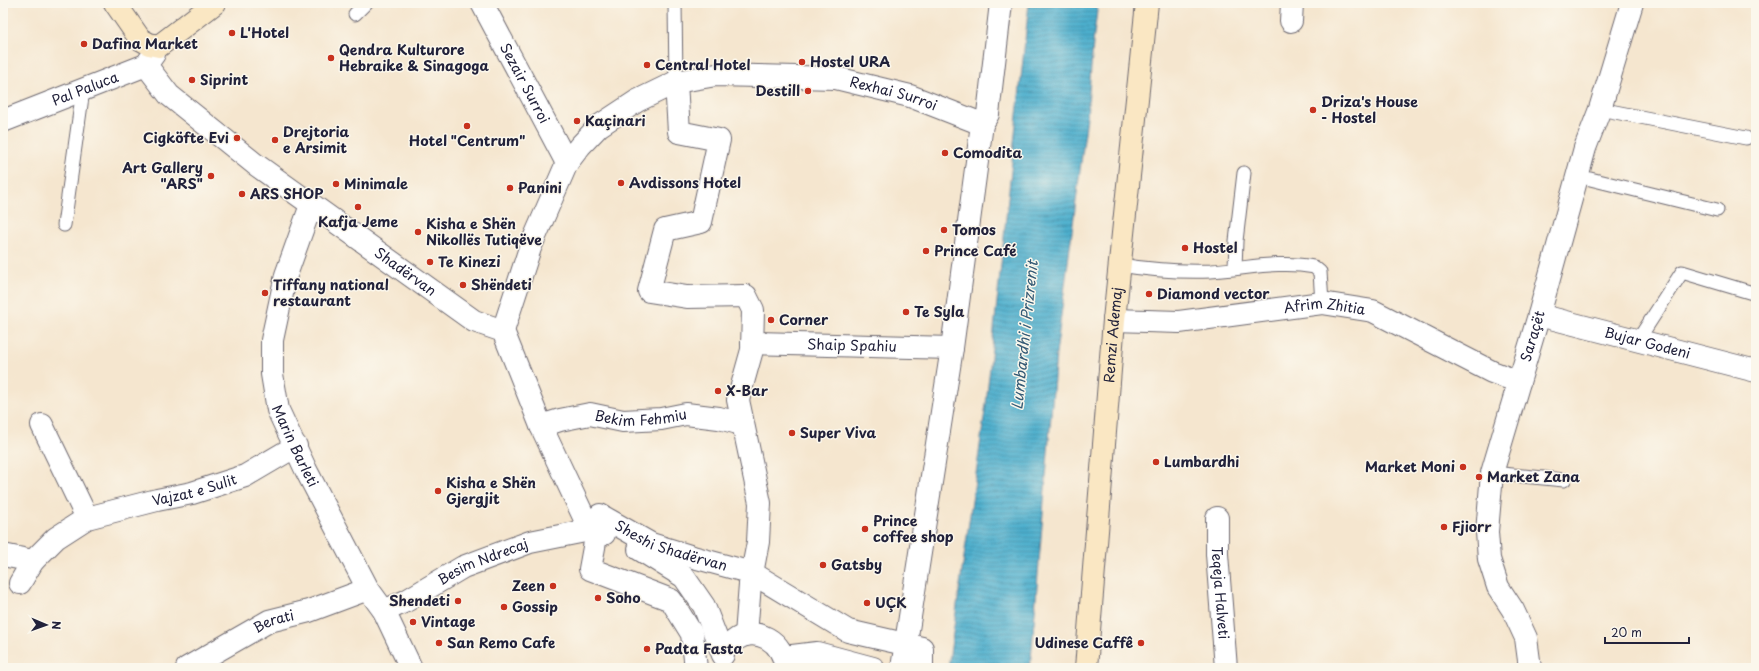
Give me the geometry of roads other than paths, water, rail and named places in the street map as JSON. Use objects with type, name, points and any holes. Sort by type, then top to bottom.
[{"type":"main road","points":[[115,3],[140,39],[149,44],[159,46],[216,3]]},
{"type":"main road","name":"Remzi Ademaj","points":[[1086,668],[1114,320],[1147,3]]},
{"type":"street","name":"Sezair Surroi","points":[[482,3],[567,163]]},
{"type":"street","points":[[902,668],[952,348],[982,124],[988,114],[1001,3]]},
{"type":"street","name":"Saraçët","points":[[1530,668],[1526,638],[1513,610],[1498,587],[1489,559],[1487,532],[1492,473],[1539,315],[1585,148],[1600,109],[1632,3]]},
{"type":"street","points":[[146,65],[159,46]]},
{"type":"street","name":"Pal Paluca","points":[[3,121],[146,65]]},
{"type":"street","name":"Shadërvan","points":[[146,65],[169,95],[255,164],[310,205],[474,321],[503,331]]},
{"type":"street","name":"Rexhai Surroi","points":[[567,163],[580,146],[599,126],[637,101],[676,82],[716,75],[836,78],[910,96],[982,124]]},
{"type":"street","points":[[676,82],[680,132],[719,140],[701,222],[665,230],[649,291],[687,297],[746,296],[754,310],[752,343],[746,377],[738,400],[760,503],[758,542],[752,573],[746,635]]},
{"type":"street","points":[[567,163],[530,248],[503,331],[541,426],[593,531],[623,540],[684,577],[704,606],[722,662]]},
{"type":"street","name":"Marin Barleti","points":[[310,205],[286,275],[272,340],[272,374],[278,410],[368,589],[384,611],[411,668]]},
{"type":"street","name":"Afrim Zhitia","points":[[1114,320],[1179,322],[1322,303],[1373,312],[1492,372],[1519,382]]},
{"type":"street","name":"Bujar Godeni","points":[[1539,315],[1756,371]]},
{"type":"street","name":"Shaip Spahiu","points":[[752,343],[952,348]]},
{"type":"street","name":"Bekim Fehmiu","points":[[541,426],[560,420],[590,414],[623,421],[660,419],[686,414],[719,418],[742,424]]},
{"type":"street","points":[[42,425],[87,518]]},
{"type":"street","name":"Vajzat e Sulit","points":[[20,583],[34,561],[56,538],[87,518],[157,500],[192,493],[245,476],[296,446]]},
{"type":"street","name":"Sheshi Shadërvan","points":[[696,668],[692,634],[671,600],[590,569],[593,531],[600,515],[652,544],[752,573],[848,631],[922,648],[922,668]]},
{"type":"street","name":"Teqeja Halveti","points":[[1217,518],[1217,554],[1226,668]]},
{"type":"street","name":"Besim Ndrecaj","points":[[384,611],[406,601],[463,567],[530,542],[593,531]]},
{"type":"street","points":[[3,555],[34,561]]},
{"type":"street","name":"Berati","points":[[187,668],[269,621],[310,611],[368,589]]},
{"type":"street","points":[[722,662],[729,645],[737,638],[756,634],[773,641],[780,649],[784,663],[817,653],[873,668]]},
{"type":"lane","points":[[355,14],[366,3]]},
{"type":"lane","points":[[675,3],[676,82]]},
{"type":"lane","points":[[64,225],[83,90]]},
{"type":"lane","points":[[1600,109],[1746,138]]},
{"type":"lane","points":[[1235,268],[1236,242],[1244,173]]},
{"type":"lane","points":[[1578,176],[1717,210]]},
{"type":"lane","points":[[1120,265],[1150,270],[1211,271],[1277,264],[1314,267],[1320,272],[1322,303]]},
{"type":"lane","points":[[1638,340],[1682,272],[1756,294]]},
{"type":"lane","points":[[1492,473],[1564,480]]},
{"type":"water","name":"Lumbardhi i Prizrenit","points":[[1029,3],[1098,3],[1087,117],[1056,354],[1031,660],[1030,668],[948,668],[986,404]]},
{"type":"place","name":"L'Hotel","points":[[232,33]]},
{"type":"place","name":"Dafina Market","points":[[84,44]]},
{"type":"place","name":"Qendra Kulturore Hebraike & Sinagoga","points":[[331,58]]},
{"type":"place","name":"Hostel URA","points":[[802,62]]},
{"type":"place","name":"Central Hotel","points":[[647,65]]},
{"type":"place","name":"Siprint","points":[[192,80]]},
{"type":"place","name":"Destill","points":[[808,91]]},
{"type":"place","name":"Driza's House - Hostel","points":[[1313,110]]},
{"type":"place","name":"Kaçinari","points":[[577,121]]},
{"type":"place","name":"Hotel \"Centrum\"","points":[[467,126]]},
{"type":"place","name":"Cigköfte Evi","points":[[237,138]]},
{"type":"place","name":"Drejtoria e Arsimit","points":[[275,140]]},
{"type":"place","name":"Comodita","points":[[945,153]]},
{"type":"place","name":"Art Gallery \"ARS\"","points":[[211,176]]},
{"type":"place","name":"Avdissons Hotel","points":[[621,183]]},
{"type":"place","name":"Minimale","points":[[336,184]]},
{"type":"place","name":"Panini","points":[[510,188]]},
{"type":"place","name":"ARS SHOP","points":[[242,194]]},
{"type":"place","name":"Kafja Jeme","points":[[358,207]]},
{"type":"place","name":"Tomos","points":[[944,230]]},
{"type":"place","name":"Kisha e Shën Nikollës Tutiqëve","points":[[418,232]]},
{"type":"place","name":"Hostel","points":[[1185,248]]},
{"type":"place","name":"Prince Café","points":[[926,251]]},
{"type":"place","name":"Te Kinezi","points":[[430,262]]},
{"type":"place","name":"Shëndeti","points":[[463,285]]},
{"type":"place","name":"Tiffany national restaurant","points":[[265,293]]},
{"type":"place","name":"Diamond vector","points":[[1149,294]]},
{"type":"place","name":"Te Syla","points":[[906,312]]},
{"type":"place","name":"Corner","points":[[771,320]]},
{"type":"place","name":"X-Bar","points":[[718,391]]},
{"type":"place","name":"Super Viva","points":[[792,433]]},
{"type":"place","name":"Lumbardhi","points":[[1156,462]]},
{"type":"place","name":"Market Moni","points":[[1463,467]]},
{"type":"place","name":"Market Zana","points":[[1479,477]]},
{"type":"place","name":"Kisha e Shën Gjergjit","points":[[438,491]]},
{"type":"place","name":"Fjiorr","points":[[1444,527]]},
{"type":"place","name":"Prince coffee shop","points":[[865,529]]},
{"type":"place","name":"Gatsby","points":[[823,565]]},
{"type":"place","name":"Zeen","points":[[553,586]]},
{"type":"place","name":"Soho","points":[[598,598]]},
{"type":"place","name":"Shendeti","points":[[458,601]]},
{"type":"place","name":"UÇK","points":[[867,603]]},
{"type":"place","name":"Gossip","points":[[504,607]]},
{"type":"place","name":"Vintage","points":[[413,622]]},
{"type":"place","name":"San Remo Cafe","points":[[439,643]]},
{"type":"place","name":"Udinese Caffê","points":[[1141,643]]},
{"type":"place","name":"Padta Fasta","points":[[647,649]]}]
